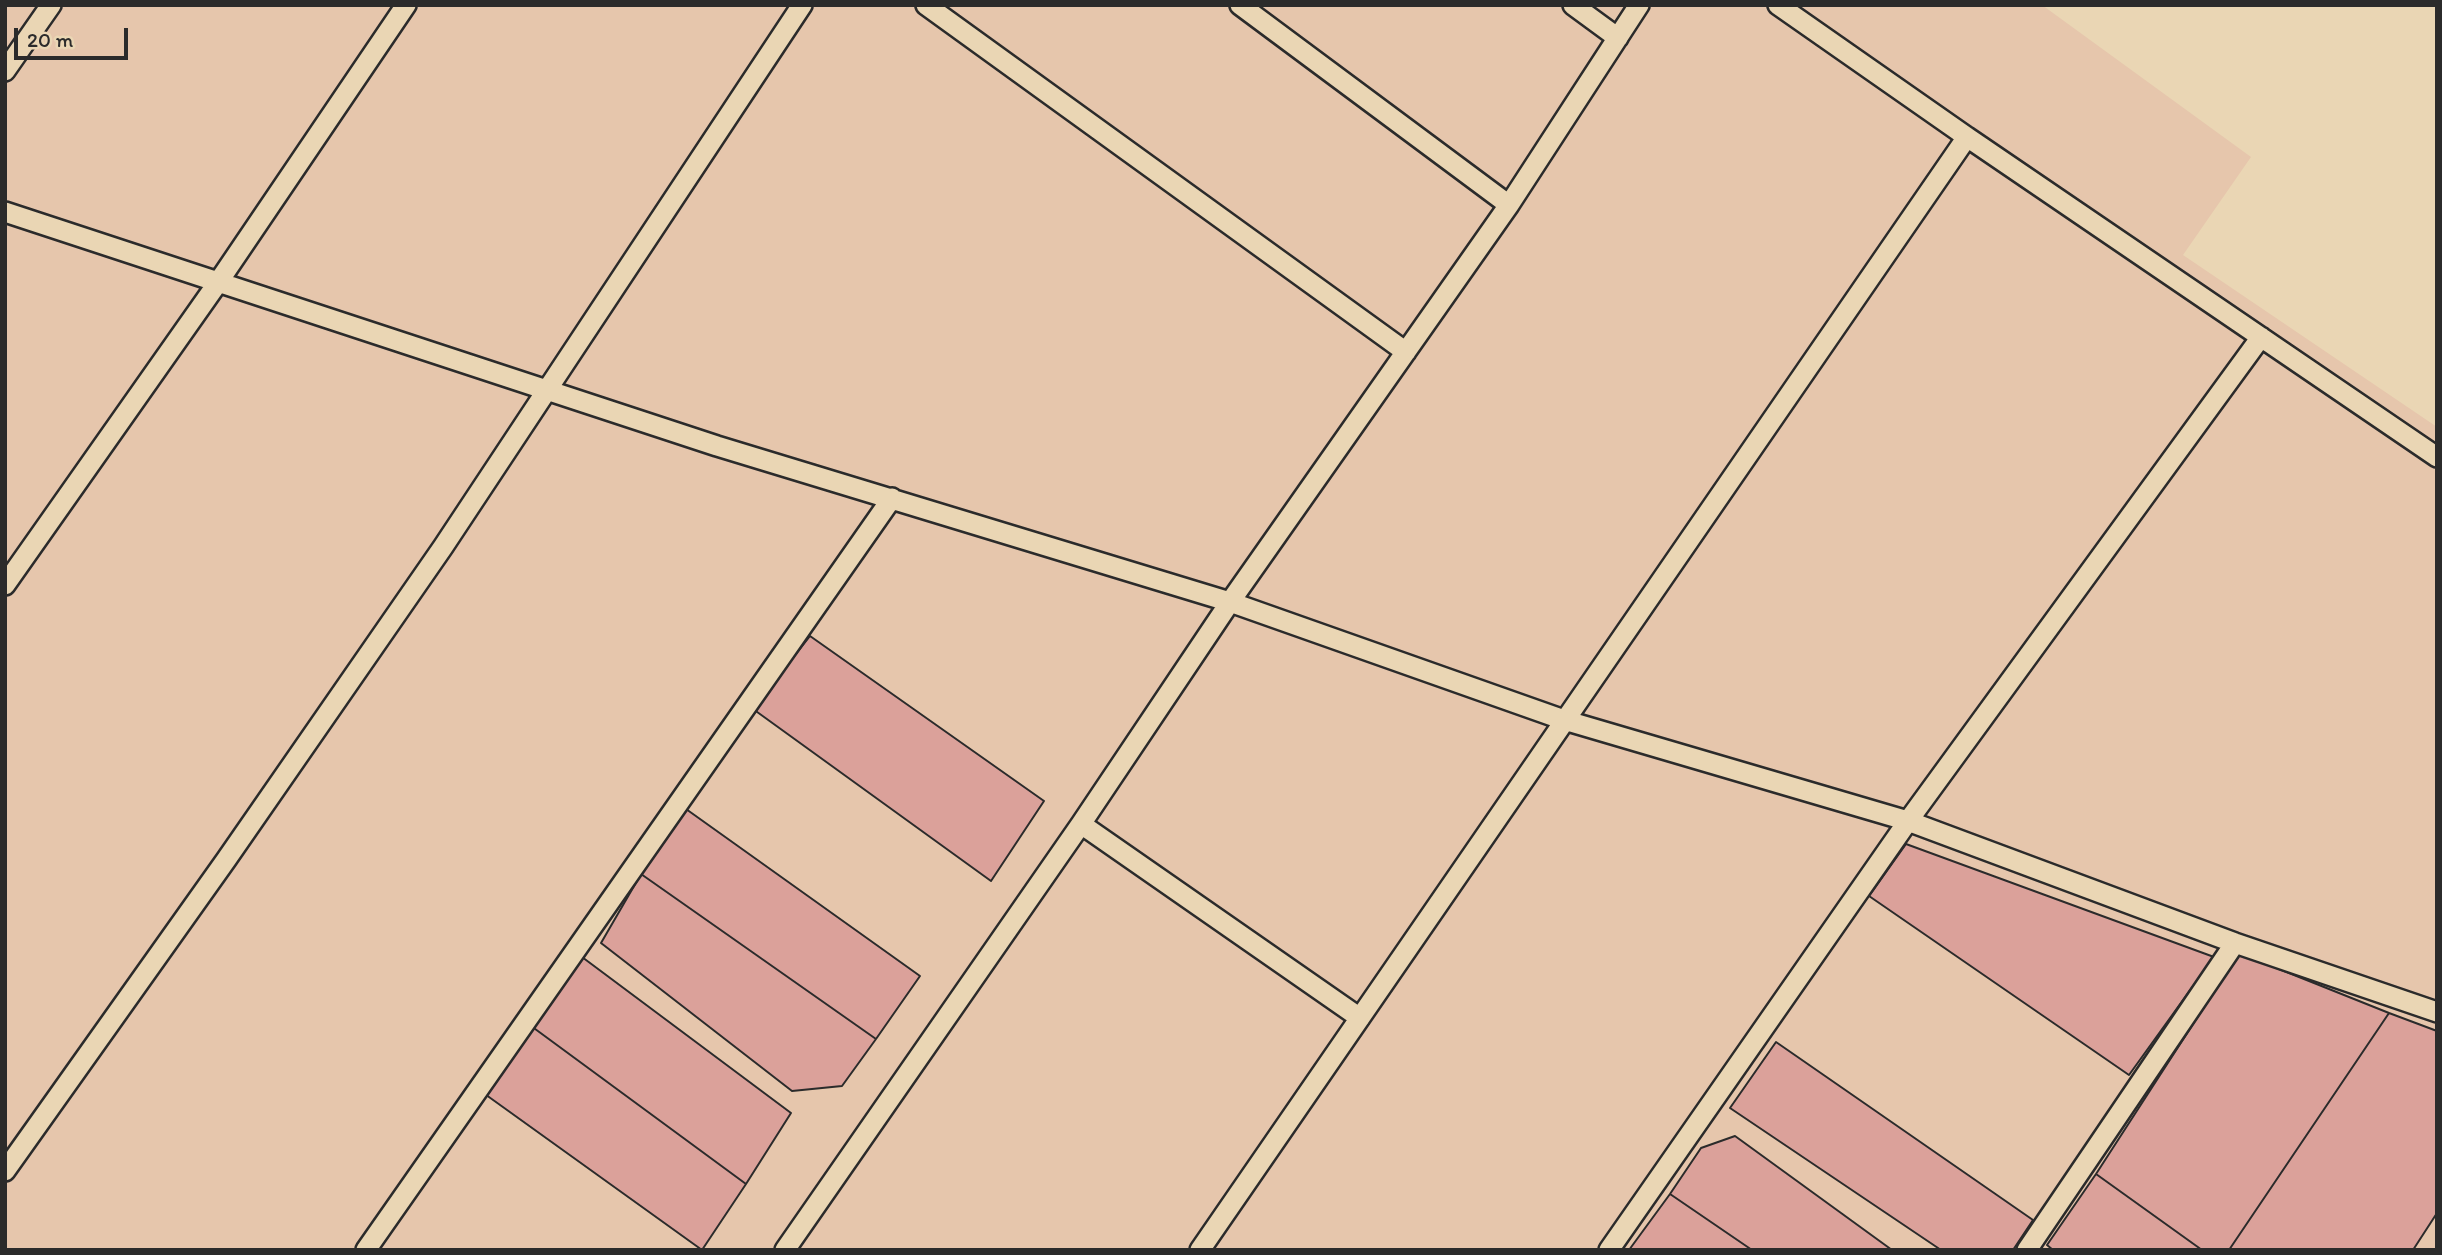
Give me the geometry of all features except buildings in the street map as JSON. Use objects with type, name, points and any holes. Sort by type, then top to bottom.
[{"type":"lane","points":[[5,71],[51,5]]},
{"type":"lane","points":[[5,584],[219,281],[406,5]]},
{"type":"lane","points":[[5,1171],[226,860],[443,547],[802,5]]},
{"type":"lane","points":[[926,5],[1406,352]]},
{"type":"lane","points":[[1240,5],[1509,205]]},
{"type":"lane","points":[[1573,5],[1618,38]]},
{"type":"lane","points":[[785,1250],[1081,824],[1230,602],[1509,205],[1639,5]]},
{"type":"lane","points":[[1778,5],[2437,457]]},
{"type":"lane","points":[[1200,1250],[1967,137]]},
{"type":"lane","points":[[5,212],[717,446],[1230,602],[1564,720],[1908,821],[2235,943],[2437,1012]]},
{"type":"lane","points":[[1609,1250],[1908,821],[2262,337]]},
{"type":"lane","points":[[366,1250],[892,498]]},
{"type":"lane","points":[[1081,824],[1360,1018]]},
{"type":"lane","points":[[2027,1250],[2235,943]]},
{"type":"shaded area","points":[[5,5],[2042,5],[2251,157],[2183,255],[2437,427],[2437,1250],[5,1250]]}]
